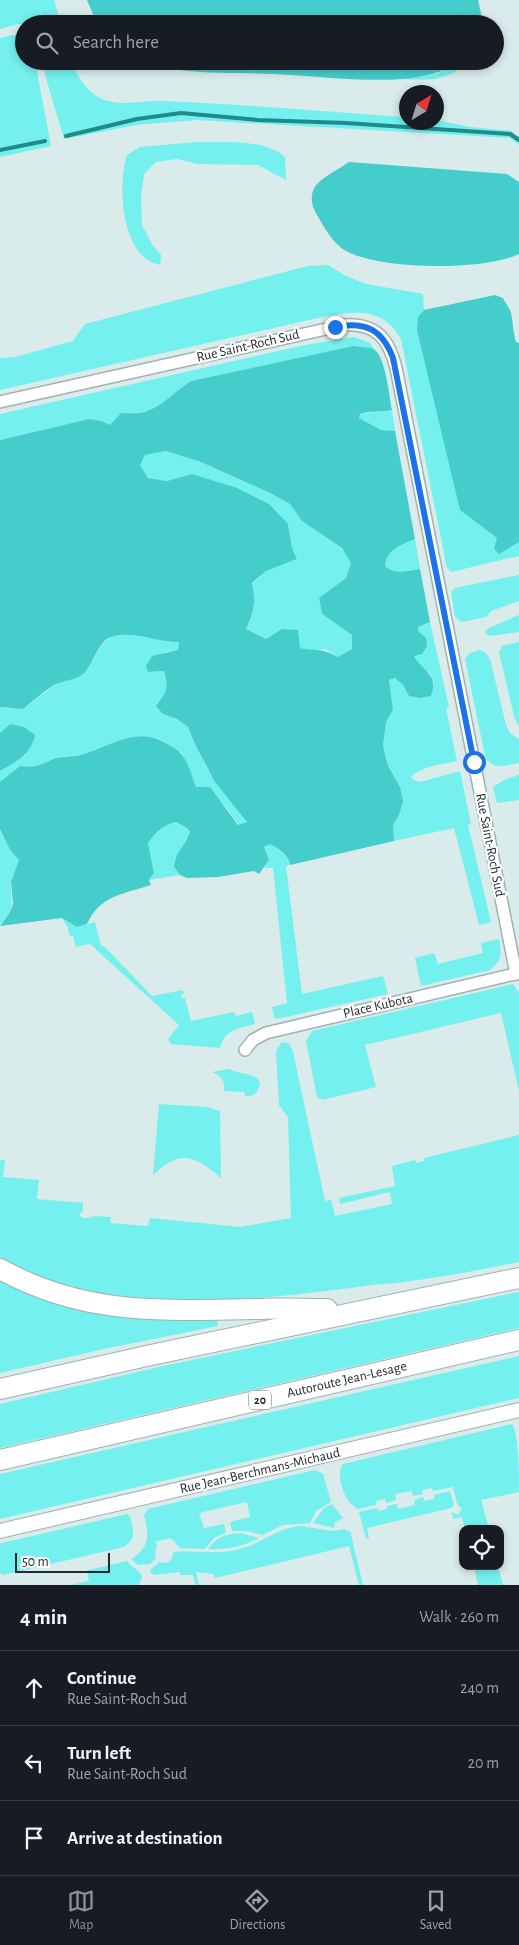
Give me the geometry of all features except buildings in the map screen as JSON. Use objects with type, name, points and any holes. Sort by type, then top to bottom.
[{"type":"highway","points":[[0,1269],[37,1287],[69,1298],[124,1308],[178,1311],[260,1308],[364,1310]]},
{"type":"highway","points":[[0,1389],[519,1278]]},
{"type":"highway","name":"Autoroute Jean-Lesage","points":[[0,1460],[519,1340]]},
{"type":"street","name":"Rue Saint-Roch Sud","points":[[0,402],[344,325],[362,325],[370,328],[383,338],[390,350],[396,368],[518,973]]},
{"type":"street","name":"Place Kubota","points":[[245,1050],[254,1040],[266,1033],[518,973]]},
{"type":"street","name":"Rue Jean-Berchmans-Michaud","points":[[0,1531],[519,1410]]},
{"type":"shaded area","points":[[0,0],[54,0],[58,15],[15,15],[15,25],[0,29]]},
{"type":"shaded area","points":[[87,0],[478,0],[481,13],[481,15],[93,15]]},
{"type":"shaded area","points":[[15,35],[15,70],[37,70],[51,146],[0,157],[0,38]]},
{"type":"shaded area","points":[[45,70],[75,70],[79,78],[91,92],[102,99],[116,103],[162,101],[399,117],[399,130],[444,130],[444,121],[470,127],[512,131],[519,137],[519,145],[510,138],[197,120],[136,125],[64,139]]},
{"type":"shaded area","points":[[182,70],[444,70],[425,76],[371,80]]},
{"type":"shaded area","points":[[444,70],[458,70],[438,78],[402,79],[437,74]]},
{"type":"shaded area","points":[[197,142],[254,144],[276,151],[285,157],[286,180],[258,165],[198,164],[177,159],[156,162],[144,174],[141,198],[142,225],[153,246],[161,255],[160,265],[146,259],[138,250],[131,238],[127,225],[122,195],[127,155],[140,147]]},
{"type":"shaded area","points":[[349,162],[507,174],[519,182],[519,254],[503,260],[482,263],[458,266],[432,266],[383,262],[346,251],[333,240],[326,230],[315,211],[312,200],[313,191],[317,184]]},
{"type":"shaded area","points":[[328,265],[344,275],[366,284],[423,294],[424,310],[418,317],[460,510],[497,538],[497,543],[519,542],[519,556],[451,572],[447,568],[401,339],[392,326],[381,318],[369,314],[356,313],[328,316],[0,390],[0,358],[15,357],[73,341],[85,324],[308,266]]},
{"type":"shaded area","points":[[495,295],[503,298],[510,309],[514,335],[516,342],[519,343],[519,542],[499,554],[494,549],[497,538],[460,510],[417,330],[418,317],[424,310]]},
{"type":"shaded area","points":[[354,337],[370,343],[378,354],[373,349],[353,346],[191,381],[163,402],[145,412],[121,413],[110,426],[101,421],[89,419],[0,440],[0,414],[305,345]]},
{"type":"shaded area","points":[[353,346],[373,349],[381,359],[392,410],[364,413],[360,414],[359,418],[381,430],[395,431],[415,539],[391,552],[385,566],[393,571],[420,569],[430,622],[418,627],[418,631],[426,638],[427,646],[422,654],[414,656],[432,678],[433,683],[431,696],[420,698],[409,696],[403,685],[395,678],[389,680],[393,710],[386,722],[383,746],[388,766],[400,787],[403,801],[399,815],[393,825],[394,841],[290,865],[285,855],[270,844],[264,847],[269,860],[259,874],[254,871],[218,877],[187,878],[180,875],[174,867],[177,856],[190,832],[187,828],[176,822],[160,829],[148,843],[154,873],[149,880],[151,885],[106,901],[92,914],[87,924],[77,927],[62,918],[0,926],[13,904],[11,881],[19,860],[10,850],[0,829],[0,782],[20,766],[35,766],[57,758],[84,754],[127,738],[146,737],[157,739],[181,753],[196,787],[210,787],[238,825],[247,822],[215,782],[188,727],[177,719],[163,714],[156,706],[166,690],[166,677],[164,671],[148,672],[146,666],[152,656],[178,650],[179,642],[131,635],[114,636],[104,642],[87,670],[80,676],[54,685],[23,709],[0,707],[0,440],[89,419],[110,425],[121,413],[139,413],[151,409],[191,381]],"holes":[[[166,451],[201,462],[290,504],[302,521],[342,548],[351,563],[346,578],[319,598],[322,614],[352,635],[352,649],[338,657],[323,651],[300,648],[298,630],[282,629],[266,639],[246,629],[253,607],[252,583],[266,571],[297,559],[292,548],[288,524],[269,504],[237,488],[192,474],[167,481],[148,478],[140,465],[145,455]]]},
{"type":"shaded area","points":[[392,410],[395,431],[381,430],[359,418],[360,414],[364,413]]},
{"type":"shaded area","points":[[166,451],[201,462],[290,504],[302,521],[342,548],[351,563],[346,578],[319,598],[322,614],[352,635],[352,649],[338,657],[325,649],[300,648],[282,629],[266,639],[246,629],[253,607],[252,584],[266,571],[297,559],[292,548],[288,524],[192,474],[167,481],[148,478],[140,465],[145,455]]},
{"type":"shaded area","points":[[415,539],[420,569],[393,571],[385,566],[391,552]]},
{"type":"shaded area","points":[[519,575],[519,601],[491,611],[486,617],[462,622],[455,617],[451,592],[455,588]]},
{"type":"shaded area","points":[[519,615],[519,632],[489,636],[485,632],[489,628]]},
{"type":"shaded area","points":[[430,622],[449,707],[446,708],[457,761],[421,770],[411,777],[420,782],[460,771],[471,824],[468,825],[491,922],[479,925],[454,828],[394,841],[393,825],[399,815],[400,787],[388,766],[383,746],[386,722],[393,710],[389,680],[395,678],[403,685],[409,696],[420,698],[431,696],[433,680],[431,675],[419,665],[414,655],[418,627]]},
{"type":"shaded area","points":[[129,634],[179,642],[178,651],[165,652],[148,672],[164,671],[168,684],[163,714],[177,719],[188,727],[206,766],[247,822],[239,825],[224,805],[196,787],[182,753],[157,738],[140,736],[114,742],[84,755],[66,756],[51,760],[33,768],[20,766],[0,782],[0,771],[19,759],[10,724],[0,733],[0,707],[23,709],[55,685],[82,675],[102,645],[111,636]]},
{"type":"shaded area","points":[[519,642],[519,727],[514,716],[499,652],[502,646]]},
{"type":"shaded area","points":[[480,650],[486,653],[490,659],[506,725],[510,733],[519,739],[519,763],[504,766],[495,765],[491,764],[485,756],[465,659],[470,653]]},
{"type":"shaded area","points":[[10,724],[24,727],[35,735],[26,753],[0,771],[0,733]]},
{"type":"shaded area","points":[[519,775],[519,800],[497,803],[493,787],[506,779]]},
{"type":"shaded area","points":[[176,822],[187,828],[190,832],[175,862],[174,867],[180,875],[149,880],[154,873],[148,843],[160,830]]},
{"type":"shaded area","points":[[0,829],[10,850],[19,860],[11,880],[11,909],[0,924]]},
{"type":"shaded area","points":[[270,844],[285,855],[290,865],[286,866],[302,994],[383,976],[388,994],[277,1019],[274,1017],[272,1007],[287,1003],[273,868],[264,868],[269,860],[264,847]]},
{"type":"shaded area","points":[[62,918],[77,927],[95,922],[101,946],[104,946],[152,996],[183,990],[182,999],[185,998],[191,1021],[234,1012],[236,1016],[252,1012],[255,1024],[233,1031],[225,1037],[220,1048],[171,1044],[168,1039],[179,1025],[90,944],[76,947],[73,936],[70,936]]},
{"type":"shaded area","points":[[499,939],[501,948],[499,960],[490,970],[421,986],[415,958],[434,953],[438,964],[483,953],[481,943]]},
{"type":"shaded area","points":[[513,984],[519,993],[519,1091],[501,1013],[365,1045],[376,1087],[322,1100],[317,1097],[306,1041],[312,1031]]},
{"type":"shaded area","points":[[286,1042],[290,1045],[293,1052],[325,1201],[331,1200],[335,1216],[392,1204],[390,1192],[340,1204],[339,1198],[395,1186],[392,1166],[415,1160],[416,1163],[424,1161],[424,1158],[519,1135],[519,1262],[432,1278],[321,1292],[227,1300],[179,1301],[131,1298],[85,1291],[41,1278],[0,1259],[0,1160],[5,1160],[3,1177],[39,1180],[37,1199],[83,1203],[83,1212],[79,1214],[82,1218],[95,1216],[111,1217],[110,1223],[148,1226],[150,1218],[240,1227],[291,1218],[288,1117],[279,1105],[276,1051],[281,1043]]},
{"type":"shaded area","points":[[229,1069],[252,1075],[256,1078],[260,1086],[256,1093],[251,1096],[245,1096],[244,1092],[224,1091],[222,1079],[212,1072]]},
{"type":"shaded area","points":[[159,1104],[207,1107],[220,1111],[221,1178],[203,1164],[187,1158],[171,1161],[153,1175]]},
{"type":"shaded area","points":[[0,1280],[20,1291],[75,1308],[217,1316],[218,1326],[104,1349],[0,1373]]},
{"type":"shaded area","points":[[519,1292],[519,1328],[0,1448],[0,1404],[163,1366]]},
{"type":"shaded area","points":[[519,1356],[519,1398],[0,1519],[0,1474]]},
{"type":"shaded area","points":[[512,1424],[516,1436],[519,1492],[481,1500],[488,1525],[464,1525],[462,1517],[454,1519],[451,1512],[458,1515],[462,1509],[457,1504],[453,1487],[433,1491],[432,1488],[422,1490],[423,1494],[413,1496],[412,1491],[395,1494],[396,1500],[386,1503],[385,1499],[376,1501],[376,1505],[357,1509],[348,1500],[341,1484],[340,1471],[343,1464]]},
{"type":"shaded area","points":[[315,1470],[323,1474],[331,1502],[316,1511],[310,1523],[283,1525],[262,1535],[247,1531],[232,1531],[230,1522],[250,1517],[247,1502],[199,1513],[204,1528],[224,1524],[226,1532],[214,1538],[205,1549],[180,1548],[170,1538],[156,1541],[156,1558],[150,1564],[138,1565],[131,1559],[142,1550],[147,1540],[144,1515],[148,1509]]},
{"type":"shaded area","points":[[450,1491],[454,1505],[451,1508],[367,1528],[369,1538],[366,1538],[359,1512],[377,1508],[378,1511],[396,1504],[398,1509],[415,1505],[414,1500],[423,1497],[424,1501],[434,1499],[434,1495]]},
{"type":"shaded area","points":[[332,1504],[343,1518],[335,1522],[334,1528],[313,1523],[323,1509]]},
{"type":"shaded area","points":[[127,1514],[130,1516],[133,1533],[131,1541],[124,1547],[3,1575],[0,1573],[0,1544],[2,1543]]},
{"type":"shaded area","points":[[301,1526],[332,1531],[346,1529],[350,1531],[363,1585],[359,1585],[349,1546],[215,1578],[213,1574],[196,1572],[199,1585],[196,1585],[193,1575],[180,1575],[180,1572],[154,1575],[150,1572],[160,1562],[166,1563],[171,1560],[174,1552],[232,1551],[292,1527]]},
{"type":"shaded area","points":[[240,1533],[259,1538],[235,1547],[208,1549],[222,1537]]},
{"type":"shaded area","points":[[127,1561],[141,1574],[142,1577],[138,1585],[71,1585],[89,1581],[87,1572],[89,1570]]},
{"type":"shaded area","points":[[475,1570],[499,1570],[503,1585],[478,1585]]},
{"type":"waterway","points":[[66,136],[137,119],[181,113],[258,120],[346,123],[510,134],[519,140]]},
{"type":"waterway","points":[[0,150],[45,141]]},
{"type":"route","points":[[335,327],[354,324],[370,328],[383,338],[393,358],[474,762]]}]
